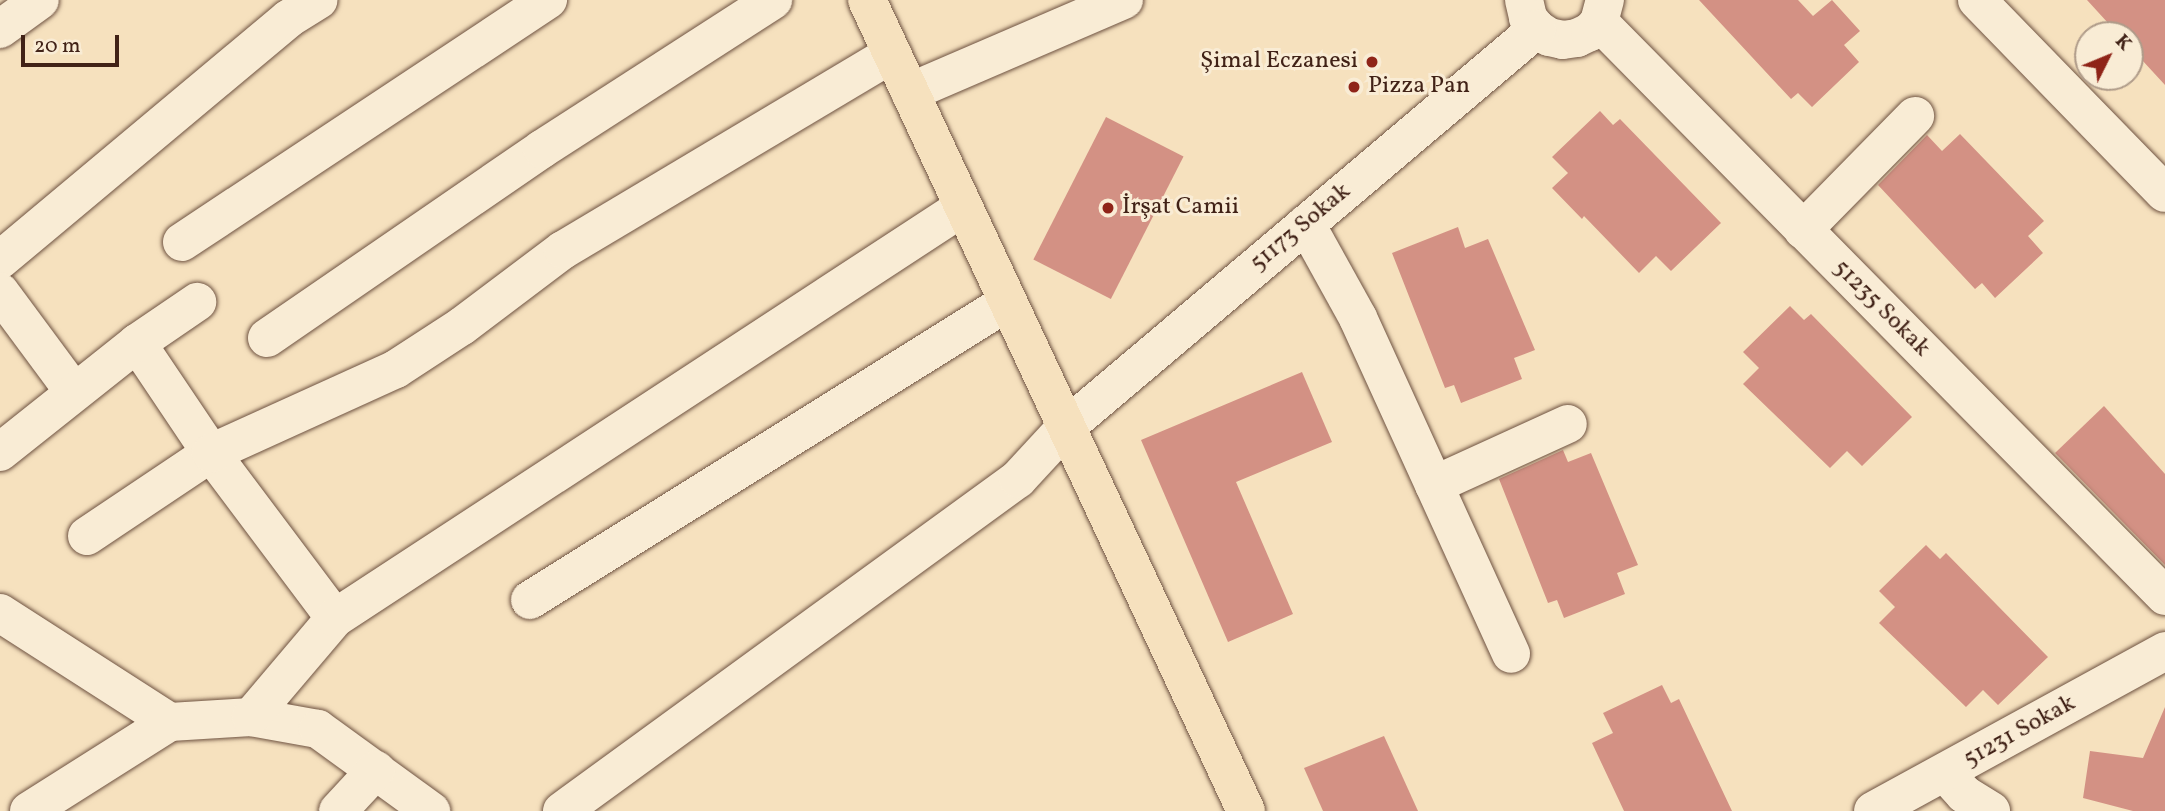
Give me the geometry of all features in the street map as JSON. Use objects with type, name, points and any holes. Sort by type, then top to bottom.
[{"type":"main road","points":[[867,0],[1006,303],[1246,811]]},
{"type":"street","points":[[0,29],[40,0]]},
{"type":"street","points":[[182,242],[548,0]]},
{"type":"street","points":[[267,338],[542,149],[773,0]]},
{"type":"street","points":[[910,92],[1124,0]]},
{"type":"street","points":[[1978,0],[2165,192]]},
{"type":"street","points":[[0,260],[293,6]]},
{"type":"street","points":[[1530,14],[1549,37],[1563,40],[1583,35],[1602,11]]},
{"type":"street","name":"51235 Sokak","points":[[1602,11],[1803,230],[2165,596]]},
{"type":"street","name":"51173 Sokak","points":[[562,811],[1018,479],[1065,428],[1306,224],[1530,14]]},
{"type":"street","points":[[87,536],[211,453],[396,369],[462,326],[564,250],[892,54]]},
{"type":"street","points":[[1803,230],[1915,116]]},
{"type":"street","points":[[251,717],[335,618],[963,207]]},
{"type":"street","points":[[1306,224],[1358,318],[1511,654]]},
{"type":"street","points":[[0,292],[74,391]]},
{"type":"street","points":[[0,452],[137,343],[197,302]]},
{"type":"street","points":[[530,600],[1006,303]]},
{"type":"street","points":[[137,343],[211,453],[335,618]]},
{"type":"street","points":[[1434,485],[1568,424]]},
{"type":"street","points":[[0,613],[170,722]]},
{"type":"street","name":"51231 Sokak","points":[[1873,811],[1946,774],[2165,651]]},
{"type":"street","points":[[29,811],[170,722],[251,717],[318,729],[431,811]]},
{"type":"street","points":[[338,811],[376,770]]},
{"type":"street","points":[[1946,774],[1964,794],[1991,811]]},
{"type":"building","points":[[1699,0],[1798,0],[1813,16],[1832,0],[1860,31],[1844,45],[1859,62],[1812,107],[1798,93],[1791,99]]},
{"type":"building","points":[[2087,0],[2165,0],[2165,85],[2144,62],[2144,21],[2106,21]]},
{"type":"building","points":[[1600,111],[1613,125],[1620,119],[1721,223],[1671,271],[1656,256],[1639,273],[1584,216],[1582,219],[1552,188],[1568,173],[1552,157]]},
{"type":"building","name":"İrşat Camii","points":[[1106,117],[1184,156],[1111,299],[1033,260]]},
{"type":"building","points":[[1960,134],[2044,221],[2028,236],[2043,253],[1995,298],[1982,283],[1975,289],[1878,185],[1927,135],[1942,151]]},
{"type":"building","points":[[1458,227],[1465,248],[1488,239],[1535,350],[1514,358],[1522,379],[1461,403],[1454,385],[1445,388],[1392,253]]},
{"type":"building","points":[[1790,306],[1804,320],[1811,314],[1912,417],[1862,466],[1847,451],[1830,468],[1743,384],[1759,368],[1743,352]]},
{"type":"building","points":[[1302,372],[1332,442],[1236,482],[1293,614],[1228,642],[1141,440]]},
{"type":"building","points":[[2104,406],[2165,474],[2165,565],[2055,453]]},
{"type":"building","points":[[1563,450],[1568,462],[1591,453],[1638,565],[1617,573],[1625,594],[1564,618],[1557,600],[1548,603],[1499,479]]},
{"type":"building","points":[[1926,545],[1940,559],[1946,553],[2048,657],[1998,705],[1983,690],[1966,707],[1879,623],[1895,607],[1879,591]]},
{"type":"building","points":[[1662,685],[1671,703],[1679,699],[1732,811],[1624,811],[1592,743],[1613,733],[1603,713]]},
{"type":"building","points":[[2165,707],[2165,811],[2133,811],[2083,798],[2090,751],[2143,758]]},
{"type":"building","points":[[1384,736],[1418,811],[1323,811],[1304,768]]},
{"type":"place","name":"Şimal Eczanesi","points":[[1372,62]]},
{"type":"place","name":"Pizza Pan","points":[[1354,87]]},
{"type":"place","name":"İrşat Camii","points":[[1108,208]]}]
